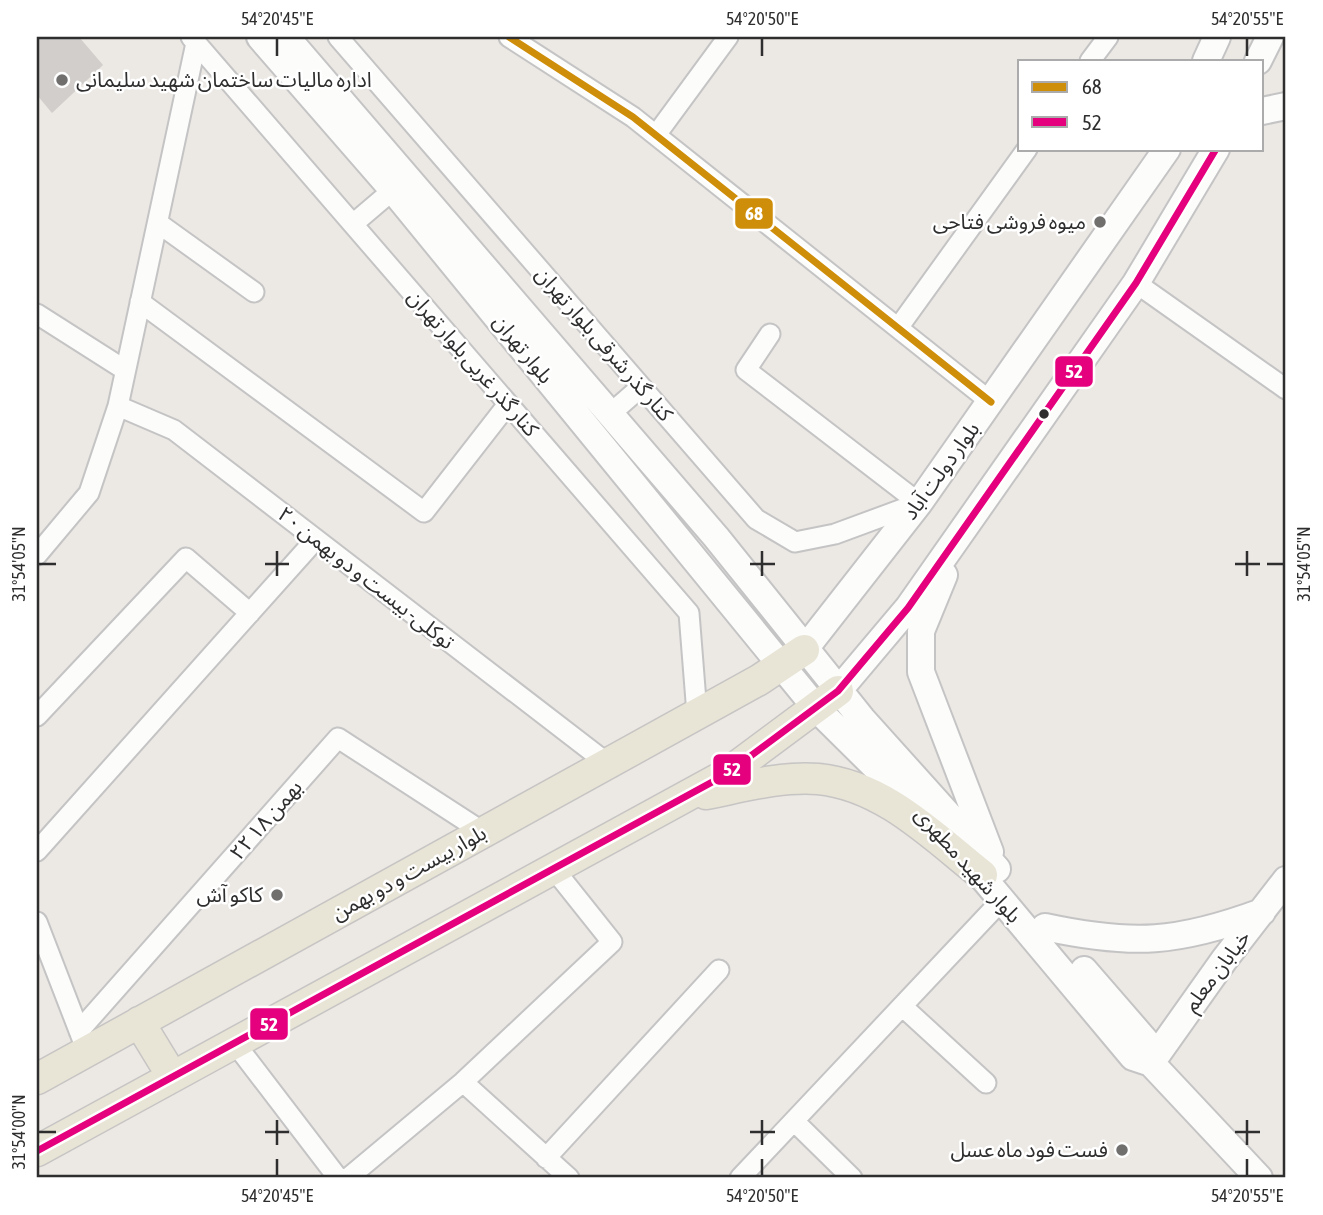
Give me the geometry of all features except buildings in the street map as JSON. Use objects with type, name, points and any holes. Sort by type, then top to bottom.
[{"type":"main road","name":"بلوار تهران","points":[[260,37],[793,658]]},
{"type":"main road","name":"بلوار تهران","points":[[286,37],[716,537],[793,658]]},
{"type":"main road","points":[[1206,60],[1217,37]]},
{"type":"main road","points":[[1258,60],[1270,37]]},
{"type":"main road","points":[[1278,37],[1286,43]]},
{"type":"main road","points":[[1264,111],[1286,106]]},
{"type":"main road","name":"بلوار دولت آباد","points":[[793,658],[919,503],[1166,150]]},
{"type":"main road","points":[[37,1151],[725,775],[827,700],[908,608],[1136,283],[1215,150]]},
{"type":"main road","points":[[962,529],[922,631],[921,672],[988,871]]},
{"type":"main road","name":"بلوار شهید مطهری","points":[[793,658],[827,700],[988,871],[1045,927],[1149,1045],[1151,1063]]},
{"type":"main road","name":"بلوار بیست و دو بهمن","points":[[37,1079],[83,1041],[139,1022],[697,714],[793,658]]},
{"type":"main road","points":[[682,798],[785,780],[817,779],[850,786],[897,807],[988,871]]},
{"type":"main road","name":"بلوار شهید مطهری","points":[[988,871],[1002,900],[1133,1057],[1151,1063],[1259,1178]]},
{"type":"main road","name":"خیابان معلم","points":[[1151,1063],[1286,880]]},
{"type":"main road","points":[[1045,927],[1086,936],[1126,940],[1167,938],[1208,932],[1262,912]]},
{"type":"main road","points":[[139,1022],[172,1076]]},
{"type":"street","name":"کنار گذر شرقی بلوار تهران","points":[[338,37],[756,519],[795,542],[835,534],[919,503]]},
{"type":"street","points":[[509,37],[656,135],[991,401]]},
{"type":"street","points":[[656,135],[728,37]]},
{"type":"street","points":[[1091,60],[1108,37]]},
{"type":"street","points":[[37,555],[89,493],[118,406],[194,40]]},
{"type":"street","name":"کنار گذر غربی بلوار تهران","points":[[194,40],[689,613],[697,714]]},
{"type":"street","points":[[898,328],[1026,150]]},
{"type":"street","points":[[353,224],[393,190]]},
{"type":"street","points":[[158,223],[254,292]]},
{"type":"street","points":[[1136,283],[1286,389]]},
{"type":"street","points":[[140,302],[424,512],[508,404]]},
{"type":"street","points":[[37,314],[125,370]]},
{"type":"street","points":[[770,334],[746,370],[919,503]]},
{"type":"street","points":[[610,414],[641,387]]},
{"type":"street","name":"توکلی- بیست و دو بهمن ۲۰","points":[[118,406],[174,430],[607,764]]},
{"type":"street","points":[[37,850],[316,540]]},
{"type":"street","points":[[37,716],[186,558],[250,613]]},
{"type":"street","name":"۲۲ بهمن ۱۸","points":[[83,1041],[338,738],[484,832]]},
{"type":"street","points":[[348,1178],[463,1082],[612,942],[553,868]]},
{"type":"street","points":[[740,1178],[1002,900]]},
{"type":"street","points":[[37,922],[83,1041]]},
{"type":"street","points":[[546,1158],[719,970]]},
{"type":"street","points":[[902,1006],[986,1083]]},
{"type":"street","points":[[234,1042],[338,1178]]},
{"type":"street","points":[[463,1082],[569,1178]]},
{"type":"street","points":[[794,1121],[852,1178]]},
{"type":"transit line","name":"68","points":[[509,37],[633,117],[991,402]]},
{"type":"transit line","name":"52","points":[[37,1151],[725,775],[838,691],[908,608],[1136,283],[1215,150]]},
{"type":"place","name":"اداره مالیات ساختمان شهید سلیمانی","points":[[62,80]]},
{"type":"place","name":"میوه فروشی فتاحی","points":[[1100,222]]},
{"type":"place","name":"کاکو آش","points":[[277,895]]},
{"type":"place","name":"فست فود ماه عسل","points":[[1122,1150]]}]
